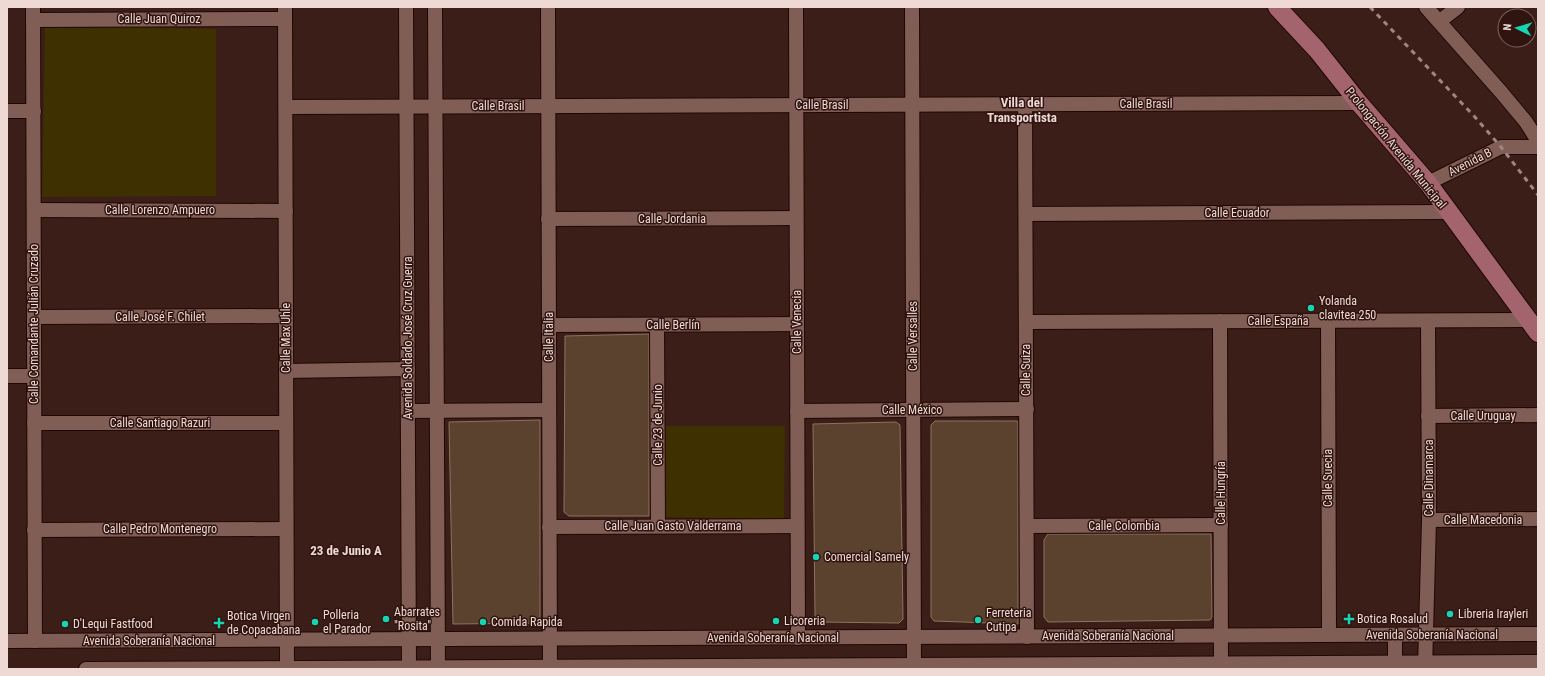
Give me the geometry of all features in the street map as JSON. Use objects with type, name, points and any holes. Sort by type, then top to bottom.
[{"type":"main road","name":"Prolongación Avenida Municipal","points":[[1277,7],[1317,50],[1359,103],[1428,183],[1534,326]]},
{"type":"street","name":"Avenida Soldado José Cruz Guerra","points":[[406,7],[409,668]]},
{"type":"street","points":[[435,7],[438,668]]},
{"type":"street","name":"Calle Italia","points":[[548,7],[550,667]]},
{"type":"street","name":"Calle Venecia","points":[[796,7],[798,638]]},
{"type":"street","name":"Calle Versalles","points":[[912,7],[914,665]]},
{"type":"street","points":[[1426,7],[1502,92],[1526,122],[1538,141]]},
{"type":"street","points":[[1440,21],[1458,7]]},
{"type":"street","name":"Calle Juan Quiroz","points":[[33,13],[285,13]]},
{"type":"street","name":"Calle Comandante Julián Cruzado","points":[[33,13],[35,641]]},
{"type":"street","name":"Calle Max Uhle","points":[[285,13],[287,668]]},
{"type":"street","name":"Calle Brasil","points":[[286,106],[1359,103]]},
{"type":"street","name":"Calle Suiza","points":[[1025,104],[1027,637]]},
{"type":"street","points":[[7,111],[34,111]]},
{"type":"street","name":"Avenida B","points":[[1428,183],[1501,147],[1538,147]]},
{"type":"street","name":"Calle Lorenzo Ampuero","points":[[34,210],[286,211]]},
{"type":"street","name":"Calle Ecuador","points":[[1026,214],[1449,212]]},
{"type":"street","name":"Calle Jordania","points":[[548,219],[796,218]]},
{"type":"street","name":"Calle José F. Chilet","points":[[34,317],[286,316]]},
{"type":"street","name":"Calle España","points":[[1026,322],[1428,320],[1534,326]]},
{"type":"street","name":"Calle Dinamarca","points":[[1425,666],[1429,520],[1428,320]]},
{"type":"street","name":"Calle Suecia","points":[[1328,321],[1329,635]]},
{"type":"street","name":"Calle Hungría","points":[[1220,322],[1221,664]]},
{"type":"street","name":"Calle Berlín","points":[[549,325],[796,324]]},
{"type":"street","name":"Calle 23 de Junio","points":[[658,325],[658,526]]},
{"type":"street","points":[[286,371],[408,369]]},
{"type":"street","points":[[7,376],[34,376]]},
{"type":"street","name":"Calle México","points":[[797,410],[1026,409]]},
{"type":"street","points":[[408,411],[549,410]]},
{"type":"street","name":"Calle Uruguay","points":[[1428,416],[1538,415]]},
{"type":"street","name":"Calle Santiago Razuri","points":[[34,423],[286,422]]},
{"type":"street","name":"Calle Macedonia","points":[[1429,520],[1538,519]]},
{"type":"street","name":"Calle Colombia","points":[[1027,526],[1221,525]]},
{"type":"street","name":"Calle Juan Gasto Valderrama","points":[[549,527],[797,526]]},
{"type":"street","name":"Calle Pedro Montenegro","points":[[34,530],[286,529]]},
{"type":"street","name":"Avenida Soberanía Nacional","points":[[7,641],[1538,634]]},
{"type":"street","points":[[1394,635],[1395,666]]},
{"type":"street","points":[[86,669],[1221,664],[1425,666],[1538,662]]},
{"type":"shaded area","points":[[45,25],[216,29],[216,196],[42,197]]},
{"type":"shaded area","points":[[666,426],[785,426],[784,519],[666,517]]},
{"type":"building","points":[[649,334],[649,516],[569,516],[564,512],[565,336]]},
{"type":"building","points":[[540,420],[540,623],[453,624],[449,422]]},
{"type":"building","points":[[935,421],[1018,422],[1018,624],[934,621],[931,617],[931,425]]},
{"type":"building","points":[[896,422],[900,425],[903,619],[899,623],[820,622],[815,618],[813,424]]},
{"type":"building","points":[[1048,534],[1211,534],[1212,617],[1210,620],[1048,622],[1044,617],[1044,540]]},
{"type":"railway","points":[[1370,7],[1474,116],[1501,147],[1538,195]]},
{"type":"place","name":"Yolanda clavitea 250","points":[[1311,308]]},
{"type":"place","name":"Comercial Samely","points":[[816,557]]},
{"type":"place","name":"Libreria Irayleri","points":[[1450,614]]},
{"type":"place","name":"Abarrates \"Rosita\"","points":[[386,619]]},
{"type":"place","name":"Botica Rosalud","points":[[1349,619]]},
{"type":"place","name":"Ferreteria Cutipa","points":[[978,620]]},
{"type":"place","name":"Licoreria","points":[[776,621]]},
{"type":"place","name":"Polleria el Parador","points":[[315,622]]},
{"type":"place","name":"Comida Rapida","points":[[483,622]]},
{"type":"place","name":"Botica Virgen de Copacabana","points":[[219,623]]},
{"type":"place","name":"D'Lequi Fastfood","points":[[65,624]]},
{"type":"district","name":"Villa del Transportista","points":[[1022,110]]},
{"type":"district","name":"23 de Junio A","points":[[346,550]]}]
